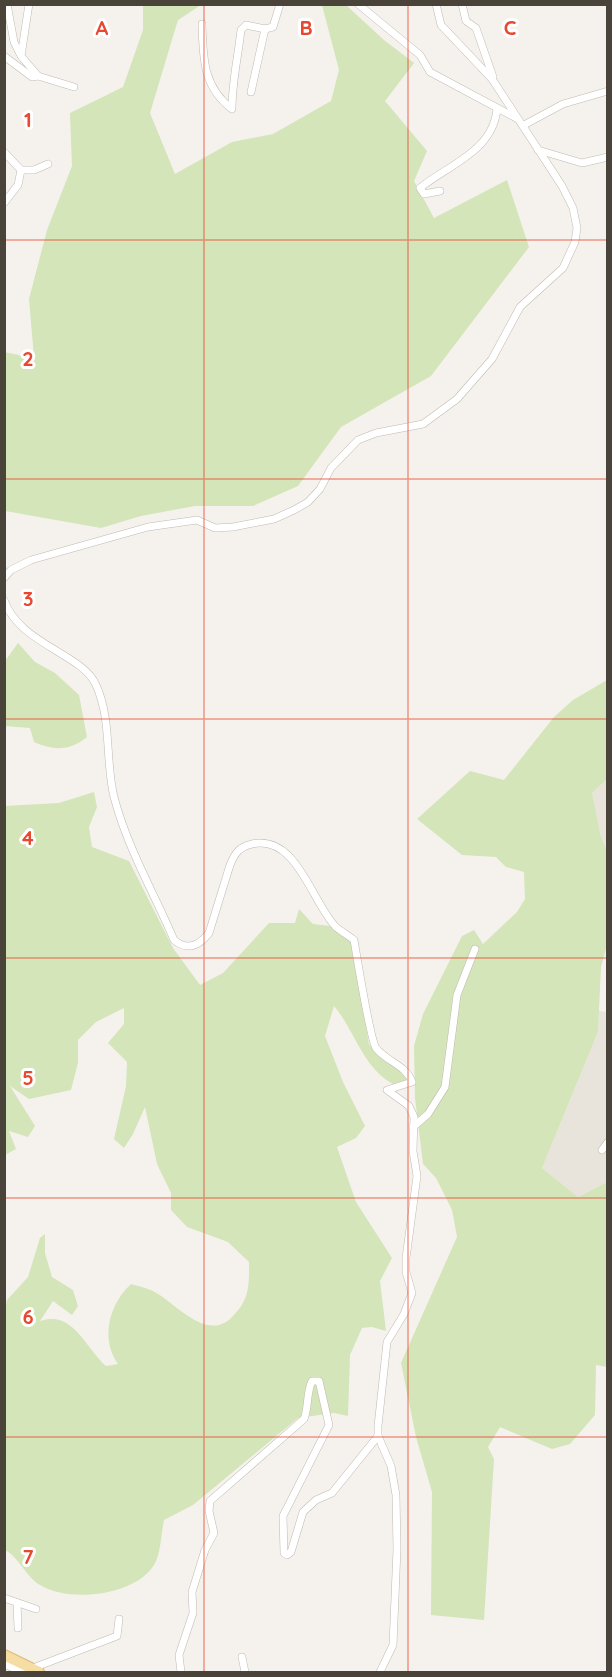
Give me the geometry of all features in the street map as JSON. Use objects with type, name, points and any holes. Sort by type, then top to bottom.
[{"type":"main road","points":[[4,1655],[32,1671]]},
{"type":"street","points":[[7,4],[14,42],[21,56],[38,76]]},
{"type":"street","points":[[21,56],[29,4]]},
{"type":"street","points":[[202,24],[203,61],[208,80],[218,99],[232,110],[232,78],[238,62],[241,30],[246,25],[265,29],[273,27],[280,4]]},
{"type":"street","points":[[358,4],[420,54],[430,72],[518,119]]},
{"type":"street","points":[[4,578],[11,570],[30,560],[148,527],[196,520],[215,528],[233,528],[274,519],[308,502],[320,489],[332,468],[358,440],[376,433],[423,424],[441,414],[486,366],[520,307],[563,268],[575,242],[577,228],[573,208],[524,125],[496,86],[441,25],[436,4]]},
{"type":"street","points":[[462,4],[466,21],[476,28],[496,86]]},
{"type":"street","points":[[251,92],[265,29]]},
{"type":"street","points":[[4,56],[23,73],[32,77],[38,76],[74,87]]},
{"type":"street","points":[[524,125],[563,104],[608,91]]},
{"type":"street","points":[[440,191],[424,194],[420,188],[481,145],[489,134],[497,108]]},
{"type":"street","points":[[538,150],[582,163],[608,158]]},
{"type":"street","points":[[4,152],[21,170],[34,170],[48,164]]},
{"type":"street","points":[[4,203],[18,185],[21,170]]},
{"type":"street","points":[[4,600],[15,621],[95,682],[105,719],[114,798],[141,869],[174,940],[182,946],[191,947],[202,942],[209,933],[230,865],[242,846],[266,843],[281,848],[291,858],[335,926],[354,940],[375,1046],[389,1060],[408,1072],[412,1082],[387,1090],[409,1107],[414,1117],[413,1151],[417,1176],[406,1272],[412,1293],[404,1314],[387,1342],[378,1436],[391,1466],[396,1495],[397,1550],[393,1645],[380,1672]]},
{"type":"street","points":[[413,1127],[428,1114],[445,1087],[457,995],[475,949]]},
{"type":"street","points":[[602,1150],[608,1142]]},
{"type":"street","points":[[182,1672],[179,1655],[193,1612],[192,1593],[205,1550],[214,1533],[209,1511],[210,1501],[241,1477],[304,1419],[309,1407],[307,1393],[312,1381],[319,1381],[329,1425],[283,1516],[284,1552],[287,1555],[291,1552],[303,1512],[316,1500],[332,1492],[378,1436]]},
{"type":"street","points":[[4,1598],[36,1609]]},
{"type":"street","points":[[17,1603],[18,1628]]},
{"type":"street","points":[[4,1664],[32,1671],[117,1636],[119,1619]]},
{"type":"street","points":[[242,1657],[245,1672]]},
{"type":"shaded area","points":[[607,779],[607,854],[592,793]]},
{"type":"shaded area","points":[[599,1011],[607,1012],[607,1182],[578,1197],[542,1168],[598,1032]]},
{"type":"green space","points":[[143,5],[201,5],[178,20],[150,113],[175,174],[232,142],[273,134],[331,101],[339,70],[322,5],[346,5],[384,40],[414,63],[385,101],[427,151],[414,181],[434,218],[507,180],[529,247],[431,376],[341,427],[298,486],[253,506],[195,506],[141,516],[101,528],[5,511],[4,352],[34,358],[29,299],[47,230],[72,166],[70,113],[123,87],[143,30]]},
{"type":"green space","points":[[18,643],[35,662],[55,673],[79,695],[87,737],[81,742],[62,748],[48,747],[34,742],[30,728],[5,726],[5,661]]},
{"type":"green space","points":[[607,680],[607,779],[592,793],[601,837],[608,854],[607,945],[601,967],[598,1032],[542,1168],[578,1197],[607,1182],[607,1367],[596,1365],[595,1415],[570,1444],[552,1449],[500,1427],[488,1447],[494,1459],[484,1620],[431,1615],[432,1492],[416,1437],[401,1363],[457,1237],[452,1210],[436,1178],[423,1164],[415,1098],[414,1046],[423,1014],[462,936],[474,930],[483,944],[517,912],[525,899],[524,872],[506,867],[496,857],[462,855],[417,819],[470,771],[504,780],[554,717],[573,700]]},
{"type":"green space","points":[[94,792],[97,807],[89,827],[92,847],[129,861],[173,948],[200,985],[223,973],[269,923],[295,923],[299,909],[313,924],[330,926],[351,941],[369,1044],[407,1080],[393,1084],[374,1069],[334,1006],[325,1036],[343,1082],[365,1126],[356,1138],[337,1147],[356,1202],[392,1258],[380,1281],[386,1331],[372,1327],[362,1328],[350,1355],[348,1416],[334,1413],[298,1418],[193,1505],[164,1520],[156,1560],[145,1575],[117,1590],[84,1595],[52,1591],[40,1585],[5,1550],[4,1312],[7,1300],[28,1277],[40,1238],[45,1234],[45,1253],[52,1277],[73,1290],[78,1306],[72,1315],[53,1301],[40,1321],[51,1319],[70,1325],[106,1366],[118,1364],[112,1354],[108,1333],[112,1312],[117,1301],[131,1284],[153,1291],[192,1318],[212,1326],[222,1324],[238,1310],[247,1292],[249,1271],[249,1262],[228,1242],[187,1227],[171,1210],[171,1193],[157,1164],[145,1107],[124,1148],[114,1139],[126,1086],[127,1062],[108,1043],[124,1024],[124,1008],[96,1022],[78,1040],[78,1063],[71,1090],[29,1099],[10,1086],[35,1126],[28,1137],[9,1131],[16,1149],[5,1155],[5,806],[59,803]]}]
